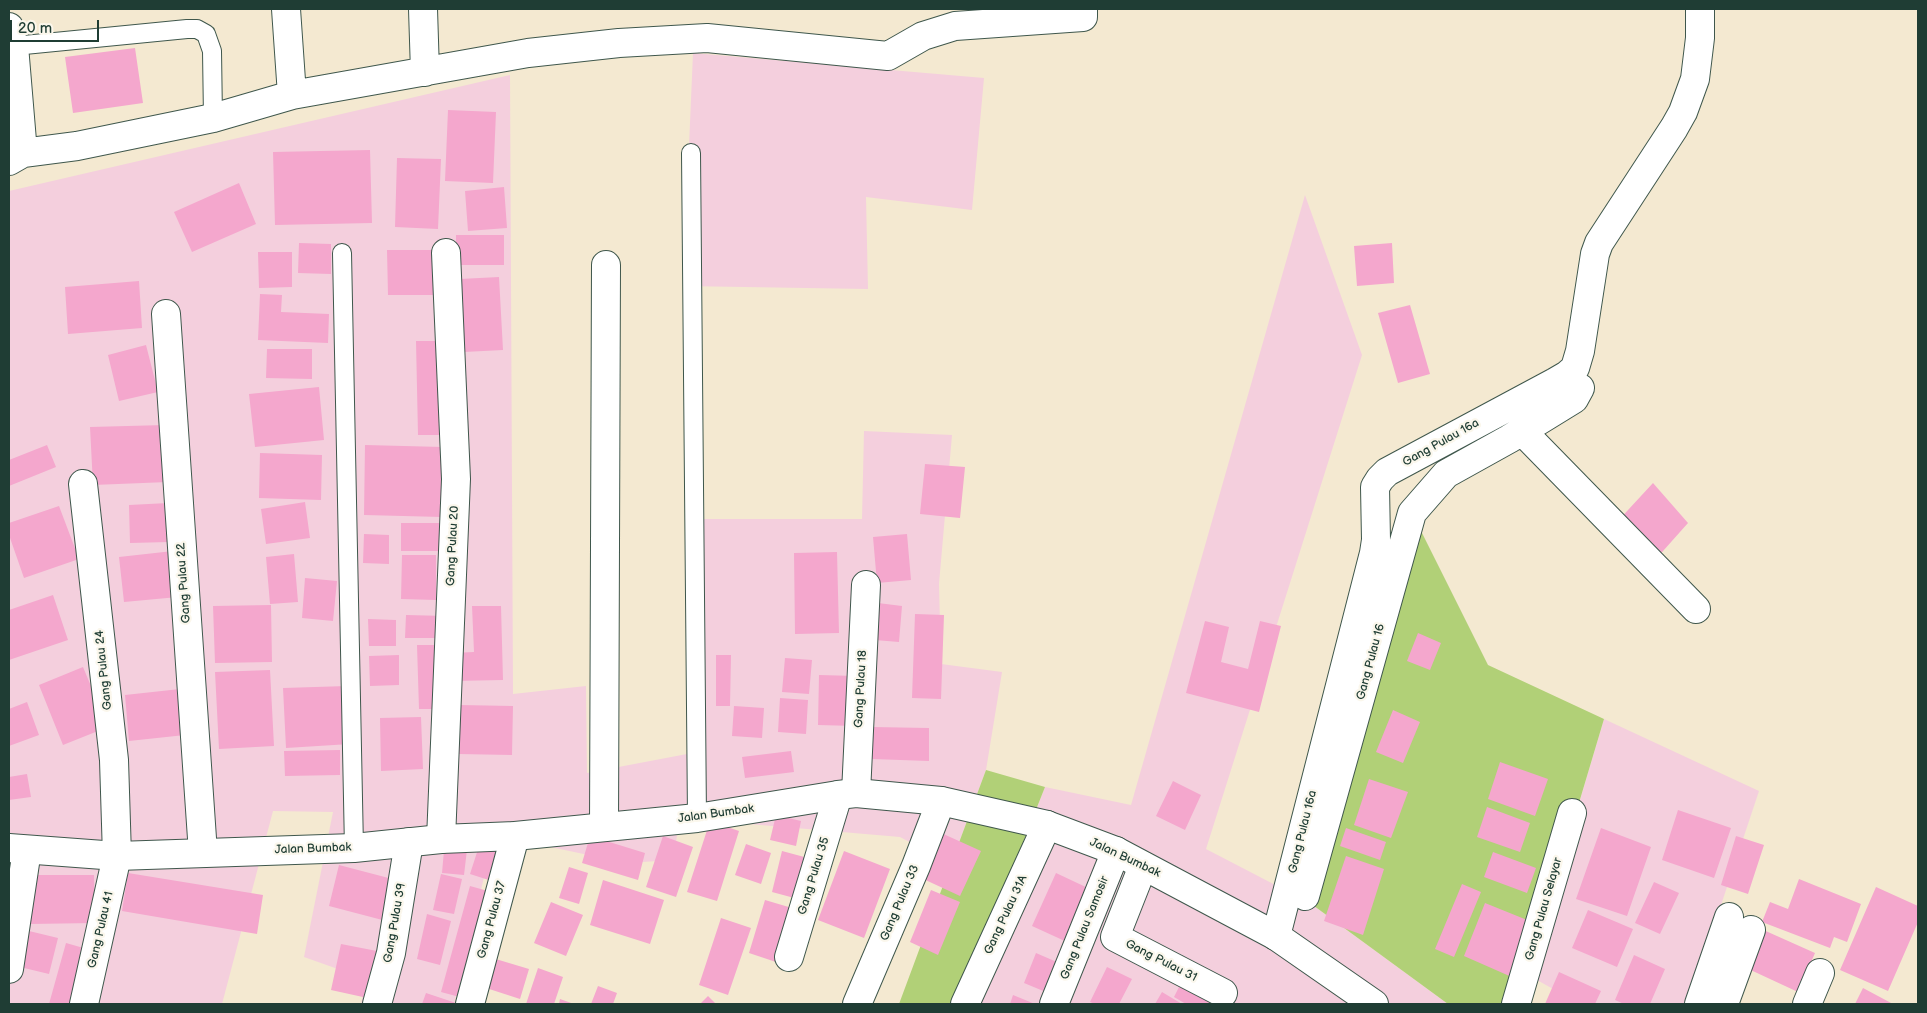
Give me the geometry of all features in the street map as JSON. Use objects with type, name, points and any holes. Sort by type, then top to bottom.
[{"type":"street","points":[[286,9],[292,94]]},
{"type":"street","points":[[423,9],[425,72]]},
{"type":"street","points":[[11,37],[16,157],[213,118],[292,94],[528,53],[619,43],[707,38],[888,56],[923,36],[955,26],[1082,17],[1083,9]]},
{"type":"street","name":"Gang Pulau 16a","points":[[1284,941],[1374,553],[1376,540],[1375,487],[1388,472],[1561,378],[1574,368],[1580,351],[1595,254],[1599,243],[1674,128],[1683,112],[1695,79],[1700,38],[1700,9]]},
{"type":"street","name":"Gang Pulau 20","points":[[441,839],[456,480],[446,254]]},
{"type":"street","points":[[604,827],[606,265]]},
{"type":"street","name":"Gang Pulau 22","points":[[166,314],[203,853]]},
{"type":"street","name":"Gang Pulau 16","points":[[1284,941],[1412,513],[1446,474],[1574,399],[1580,388]]},
{"type":"street","points":[[1522,430],[1696,609]]},
{"type":"street","name":"Gang Pulau 24","points":[[83,484],[114,760],[117,856]]},
{"type":"street","name":"Gang Pulau 18","points":[[847,794],[866,585]]},
{"type":"street","name":"Jalan Bumbak","points":[[18,849],[117,856],[354,848],[441,839],[514,836],[697,818],[847,794],[941,801],[1047,825],[1116,851],[1284,941],[1374,1004]]},
{"type":"street","name":"Gang Pulau 35","points":[[789,957],[847,794]]},
{"type":"street","name":"Gang Pulau 33","points":[[857,1004],[916,866],[941,801]]},
{"type":"street","name":"Gang Pulau Selayar","points":[[1516,1004],[1572,813]]},
{"type":"street","name":"Gang Pulau 31A","points":[[964,1004],[1047,825]]},
{"type":"street","name":"Gang Pulau 37","points":[[470,1004],[514,836]]},
{"type":"street","name":"Gang Pulau 39","points":[[377,1004],[390,953],[409,842]]},
{"type":"street","points":[[9,969],[18,849]]},
{"type":"street","name":"Gang Pulau Samosir","points":[[1054,1004],[1116,851]]},
{"type":"street","name":"Gang Pulau 41","points":[[84,1004],[117,856]]},
{"type":"street","name":"Gang Pulau 31","points":[[1143,866],[1115,937],[1223,993]]},
{"type":"street","points":[[1699,1004],[1740,924],[1724,1004]]},
{"type":"street","points":[[1807,1004],[1820,973]]},
{"type":"lane","points":[[11,37],[198,30],[206,34],[212,51],[213,118]]},
{"type":"lane","points":[[691,154],[697,818]]},
{"type":"lane","points":[[342,253],[354,848]]},
{"type":"shaded area","points":[[693,53],[984,78],[972,210],[866,197],[868,289],[683,286]]},
{"type":"shaded area","points":[[510,75],[513,694],[586,686],[587,773],[687,754],[685,519],[862,519],[864,431],[952,435],[939,584],[941,664],[1002,672],[986,770],[951,864],[900,837],[679,818],[674,860],[626,863],[494,835],[454,1004],[361,1004],[366,979],[304,957],[333,812],[273,811],[222,1004],[9,1004],[9,191]]},
{"type":"shaded area","points":[[1305,195],[1362,355],[1206,849],[1310,903],[1448,1004],[959,1004],[1045,787],[1131,805]]},
{"type":"shaded area","points":[[1604,719],[1759,791],[1688,1004],[1580,1004],[1528,975]]},
{"type":"green space","points":[[1412,513],[1488,665],[1604,719],[1519,1004],[1448,1004],[1310,903]]},
{"type":"green space","points":[[986,770],[1045,787],[959,1004],[899,1004]]},
{"type":"building","points":[[135,48],[143,103],[73,113],[65,57]]},
{"type":"building","points":[[448,110],[496,112],[493,183],[445,181]]},
{"type":"building","points":[[370,150],[372,223],[275,225],[273,152]]},
{"type":"building","points":[[397,158],[441,159],[438,229],[395,227]]},
{"type":"building","points":[[239,183],[256,224],[192,252],[174,212]]},
{"type":"building","points":[[504,187],[507,228],[468,231],[465,191]]},
{"type":"building","points":[[456,235],[504,235],[504,265],[456,265]]},
{"type":"building","points":[[299,243],[331,244],[331,274],[298,273]]},
{"type":"building","points":[[1392,243],[1394,283],[1357,286],[1354,246]]},
{"type":"building","points":[[387,250],[439,250],[439,295],[388,295]]},
{"type":"building","points":[[258,252],[292,252],[292,287],[259,288]]},
{"type":"building","points":[[499,277],[503,350],[464,352],[460,279]]},
{"type":"building","points":[[139,281],[142,328],[68,334],[65,287]]},
{"type":"building","points":[[260,294],[282,295],[281,312],[329,314],[328,343],[258,340]]},
{"type":"building","points":[[1410,305],[1430,374],[1398,383],[1378,313]]},
{"type":"building","points":[[416,341],[446,341],[448,435],[418,435]]},
{"type":"building","points":[[146,345],[158,392],[119,401],[108,355]]},
{"type":"building","points":[[267,349],[312,349],[312,379],[266,378]]},
{"type":"building","points":[[319,387],[324,440],[255,447],[249,394]]},
{"type":"building","points":[[165,425],[168,482],[93,485],[90,427]]},
{"type":"building","points":[[47,445],[56,467],[9,486],[9,460]]},
{"type":"building","points":[[365,445],[443,447],[442,517],[364,515]]},
{"type":"building","points":[[260,453],[322,455],[321,500],[259,498]]},
{"type":"building","points":[[925,464],[965,467],[960,518],[920,514]]},
{"type":"building","points":[[1653,483],[1688,523],[1655,560],[1616,523]]},
{"type":"building","points":[[305,502],[310,538],[266,544],[261,509]]},
{"type":"building","points":[[168,503],[169,542],[130,543],[129,505]]},
{"type":"building","points":[[59,506],[79,559],[24,578],[9,535],[9,523]]},
{"type":"building","points":[[401,523],[440,523],[440,551],[401,551]]},
{"type":"building","points":[[364,534],[389,535],[389,564],[363,563]]},
{"type":"building","points":[[907,534],[911,580],[877,583],[873,537]]},
{"type":"building","points":[[173,551],[178,597],[124,602],[119,557]]},
{"type":"building","points":[[837,552],[839,633],[795,634],[794,553]]},
{"type":"building","points":[[294,554],[298,602],[270,604],[266,557]]},
{"type":"building","points":[[402,555],[436,555],[436,600],[401,599]]},
{"type":"building","points":[[305,578],[337,581],[333,621],[302,618]]},
{"type":"building","points":[[53,595],[68,640],[9,660],[9,610]]},
{"type":"building","points":[[878,603],[902,606],[899,642],[875,640]]},
{"type":"building","points":[[271,605],[272,662],[215,663],[213,606]]},
{"type":"building","points":[[472,606],[501,606],[503,680],[452,681],[452,653],[474,652]]},
{"type":"building","points":[[915,614],[944,615],[941,699],[912,698]]},
{"type":"building","points":[[406,615],[446,616],[447,638],[405,638]]},
{"type":"building","points":[[368,619],[396,620],[396,646],[369,646]]},
{"type":"building","points":[[1205,621],[1229,627],[1221,662],[1248,669],[1260,621],[1281,626],[1259,712],[1186,693]]},
{"type":"building","points":[[1418,633],[1441,643],[1430,670],[1407,661]]},
{"type":"building","points":[[417,645],[437,645],[438,709],[419,709]]},
{"type":"building","points":[[399,655],[399,685],[370,686],[369,656]]},
{"type":"building","points":[[716,655],[731,655],[730,706],[716,706]]},
{"type":"building","points":[[785,658],[812,660],[809,694],[782,692]]},
{"type":"building","points":[[83,667],[108,727],[63,745],[39,685]]},
{"type":"building","points":[[270,670],[274,746],[219,749],[215,672]]},
{"type":"building","points":[[819,675],[856,676],[855,726],[818,725]]},
{"type":"building","points":[[347,686],[350,744],[286,748],[283,688]]},
{"type":"building","points":[[180,689],[185,735],[129,741],[125,695]]},
{"type":"building","points":[[780,698],[808,700],[806,734],[778,732]]},
{"type":"building","points":[[27,702],[39,735],[9,746],[9,709]]},
{"type":"building","points":[[459,705],[513,706],[512,755],[458,754]]},
{"type":"building","points":[[734,706],[764,708],[762,738],[732,736]]},
{"type":"building","points":[[1393,710],[1420,722],[1403,763],[1376,752]]},
{"type":"building","points":[[421,717],[423,769],[381,771],[380,718]]},
{"type":"building","points":[[872,727],[929,728],[929,761],[872,759]]},
{"type":"building","points":[[340,750],[340,775],[285,776],[284,751]]},
{"type":"building","points":[[791,751],[794,772],[745,778],[742,757]]},
{"type":"building","points":[[1500,762],[1548,779],[1535,816],[1488,799]]},
{"type":"building","points":[[27,774],[31,797],[9,800],[9,777]]},
{"type":"building","points":[[1369,779],[1408,792],[1391,838],[1354,825]]},
{"type":"building","points":[[1173,781],[1201,795],[1185,830],[1156,816]]},
{"type":"building","points":[[1487,807],[1530,823],[1520,852],[1477,837]]},
{"type":"building","points":[[1678,810],[1731,828],[1714,878],[1662,860]]},
{"type":"building","points":[[776,815],[801,821],[796,846],[770,840]]},
{"type":"building","points":[[710,821],[739,831],[717,901],[687,892]]},
{"type":"building","points":[[1346,828],[1386,842],[1380,860],[1340,846]]},
{"type":"building","points":[[1601,828],[1651,847],[1627,916],[1576,899]]},
{"type":"building","points":[[939,832],[981,851],[960,896],[919,877]]},
{"type":"building","points":[[590,836],[645,853],[638,880],[582,863]]},
{"type":"building","points":[[663,836],[693,847],[676,897],[646,887]]},
{"type":"building","points":[[1736,836],[1764,845],[1748,894],[1721,885]]},
{"type":"building","points":[[445,839],[468,841],[464,875],[442,873]]},
{"type":"building","points":[[480,843],[508,853],[498,883],[470,874]]},
{"type":"building","points":[[746,844],[771,853],[761,884],[735,875]]},
{"type":"building","points":[[782,851],[808,858],[798,899],[772,892]]},
{"type":"building","points":[[844,851],[890,869],[864,938],[818,920]]},
{"type":"building","points":[[1493,852],[1536,868],[1527,893],[1484,877]]},
{"type":"building","points":[[1346,856],[1384,869],[1363,935],[1324,921]]},
{"type":"building","points":[[339,865],[400,881],[390,922],[329,906]]},
{"type":"building","points":[[569,867],[588,873],[579,904],[559,898]]},
{"type":"building","points":[[128,873],[263,895],[257,934],[122,911]]},
{"type":"building","points":[[1056,873],[1090,889],[1067,942],[1032,926]]},
{"type":"building","points":[[441,874],[462,879],[454,914],[433,910]]},
{"type":"building","points":[[28,875],[94,875],[95,923],[29,924]]},
{"type":"building","points":[[1799,879],[1861,904],[1847,942],[1834,937],[1830,948],[1762,922],[1770,902],[1788,909]]},
{"type":"building","points":[[603,880],[664,900],[650,944],[590,925]]},
{"type":"building","points":[[1654,882],[1679,893],[1660,934],[1635,923]]},
{"type":"building","points":[[1462,884],[1481,892],[1454,957],[1435,949]]},
{"type":"building","points":[[470,886],[495,893],[467,999],[441,992]]},
{"type":"building","points":[[1876,887],[1918,906],[1918,922],[1888,991],[1840,970]]},
{"type":"building","points":[[931,890],[960,902],[938,955],[910,942]]},
{"type":"building","points":[[765,900],[792,908],[776,962],[749,953]]},
{"type":"building","points":[[551,902],[583,915],[566,956],[534,943]]},
{"type":"building","points":[[1485,903],[1537,924],[1514,978],[1464,956]]},
{"type":"building","points":[[1588,910],[1633,929],[1617,967],[1572,948]]},
{"type":"building","points":[[427,914],[451,921],[440,965],[417,959]]},
{"type":"building","points":[[721,918],[751,928],[728,995],[699,985]]},
{"type":"building","points":[[1759,928],[1815,953],[1798,992],[1742,966]]},
{"type":"building","points":[[29,931],[58,938],[49,974],[20,967]]},
{"type":"building","points":[[66,943],[94,951],[79,1004],[49,1004]]},
{"type":"building","points":[[341,944],[382,952],[372,999],[331,990]]},
{"type":"building","points":[[1036,953],[1066,966],[1053,995],[1024,983]]},
{"type":"building","points":[[1634,955],[1665,969],[1650,1004],[1624,1004],[1615,1000]]},
{"type":"building","points":[[489,957],[529,969],[520,999],[480,986]]},
{"type":"building","points":[[1107,967],[1132,979],[1119,1004],[1095,1004],[1090,1002]]},
{"type":"building","points":[[538,968],[563,977],[554,1004],[526,1004]]},
{"type":"building","points":[[1559,972],[1601,991],[1595,1004],[1545,1004]]},
{"type":"building","points":[[1184,977],[1231,1004],[1186,1004],[1174,997]]},
{"type":"building","points":[[598,986],[617,993],[613,1004],[591,1004]]},
{"type":"building","points":[[1863,988],[1893,1004],[1855,1004]]},
{"type":"building","points":[[1162,992],[1182,1004],[1155,1004]]},
{"type":"building","points":[[426,993],[459,1004],[422,1004]]},
{"type":"building","points":[[1013,995],[1035,1004],[1010,1004]]},
{"type":"building","points":[[708,996],[716,1004],[700,1004]]},
{"type":"building","points":[[560,999],[574,1004],[559,1004]]}]
